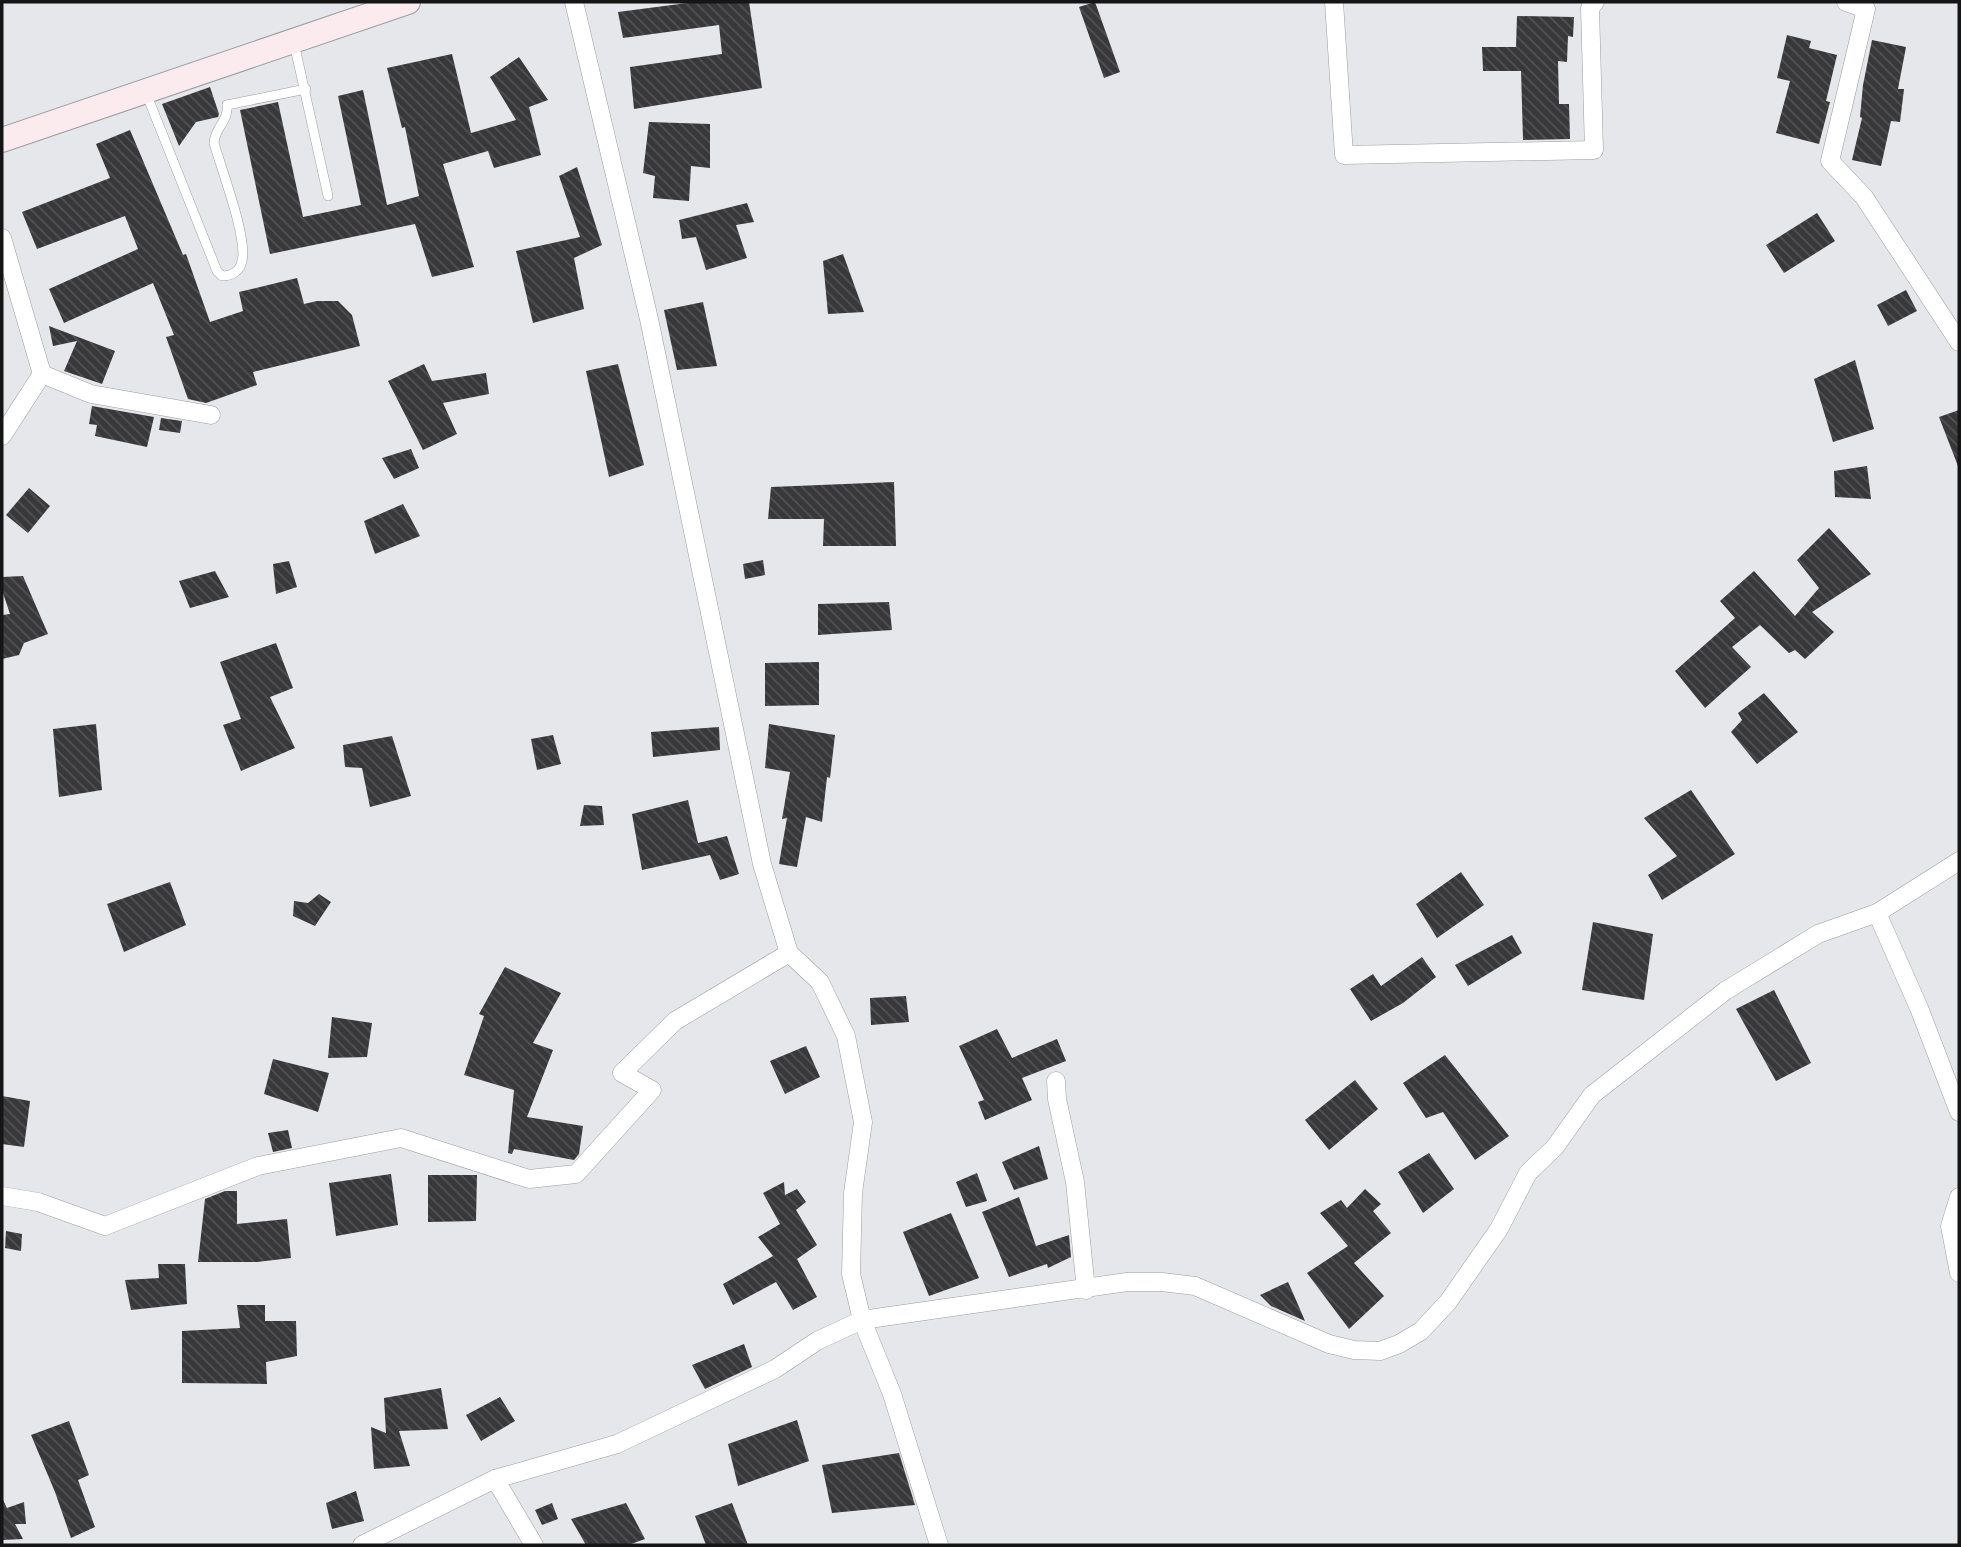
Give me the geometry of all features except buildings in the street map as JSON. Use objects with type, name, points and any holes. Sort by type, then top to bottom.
[{"type":"main road","points":[[2,140],[408,2]]},
{"type":"street","points":[[574,2],[649,319],[762,864],[789,953],[820,982],[846,1036],[863,1122],[853,1193],[852,1274],[862,1320],[892,1394],[939,1545]]},
{"type":"street","points":[[1334,2],[1344,155],[1594,150],[1590,8],[1595,2]]},
{"type":"street","points":[[1846,2],[1866,9],[1830,161],[1864,197],[1959,342]]},
{"type":"street","points":[[2,238],[42,374],[2,436]]},
{"type":"street","points":[[42,374],[91,394],[211,415]]},
{"type":"street","points":[[362,1545],[495,1479],[617,1444],[775,1369],[817,1341],[862,1320],[1127,1282],[1162,1282],[1195,1286],[1329,1344],[1354,1350],[1380,1351],[1399,1344],[1422,1331],[1448,1303],[1499,1228],[1528,1173],[1555,1147],[1592,1096],[1725,991],[1818,934],[1877,913],[1959,860]]},
{"type":"street","points":[[1877,913],[1919,1008],[1959,1112]]},
{"type":"street","points":[[2,1196],[38,1202],[105,1226],[257,1166],[401,1138],[529,1179],[576,1174],[652,1090],[622,1073],[675,1021],[789,953]]},
{"type":"street","points":[[1056,1081],[1057,1099],[1075,1182],[1086,1290]]},
{"type":"street","points":[[1959,1197],[1950,1226],[1959,1273]]},
{"type":"street","points":[[495,1479],[534,1545]]},
{"type":"lane","points":[[294,41],[328,196]]},
{"type":"lane","points":[[145,91],[217,271],[222,276],[230,276],[242,262],[243,243],[214,143],[215,132],[224,122],[228,112],[227,105],[306,89]]}]
